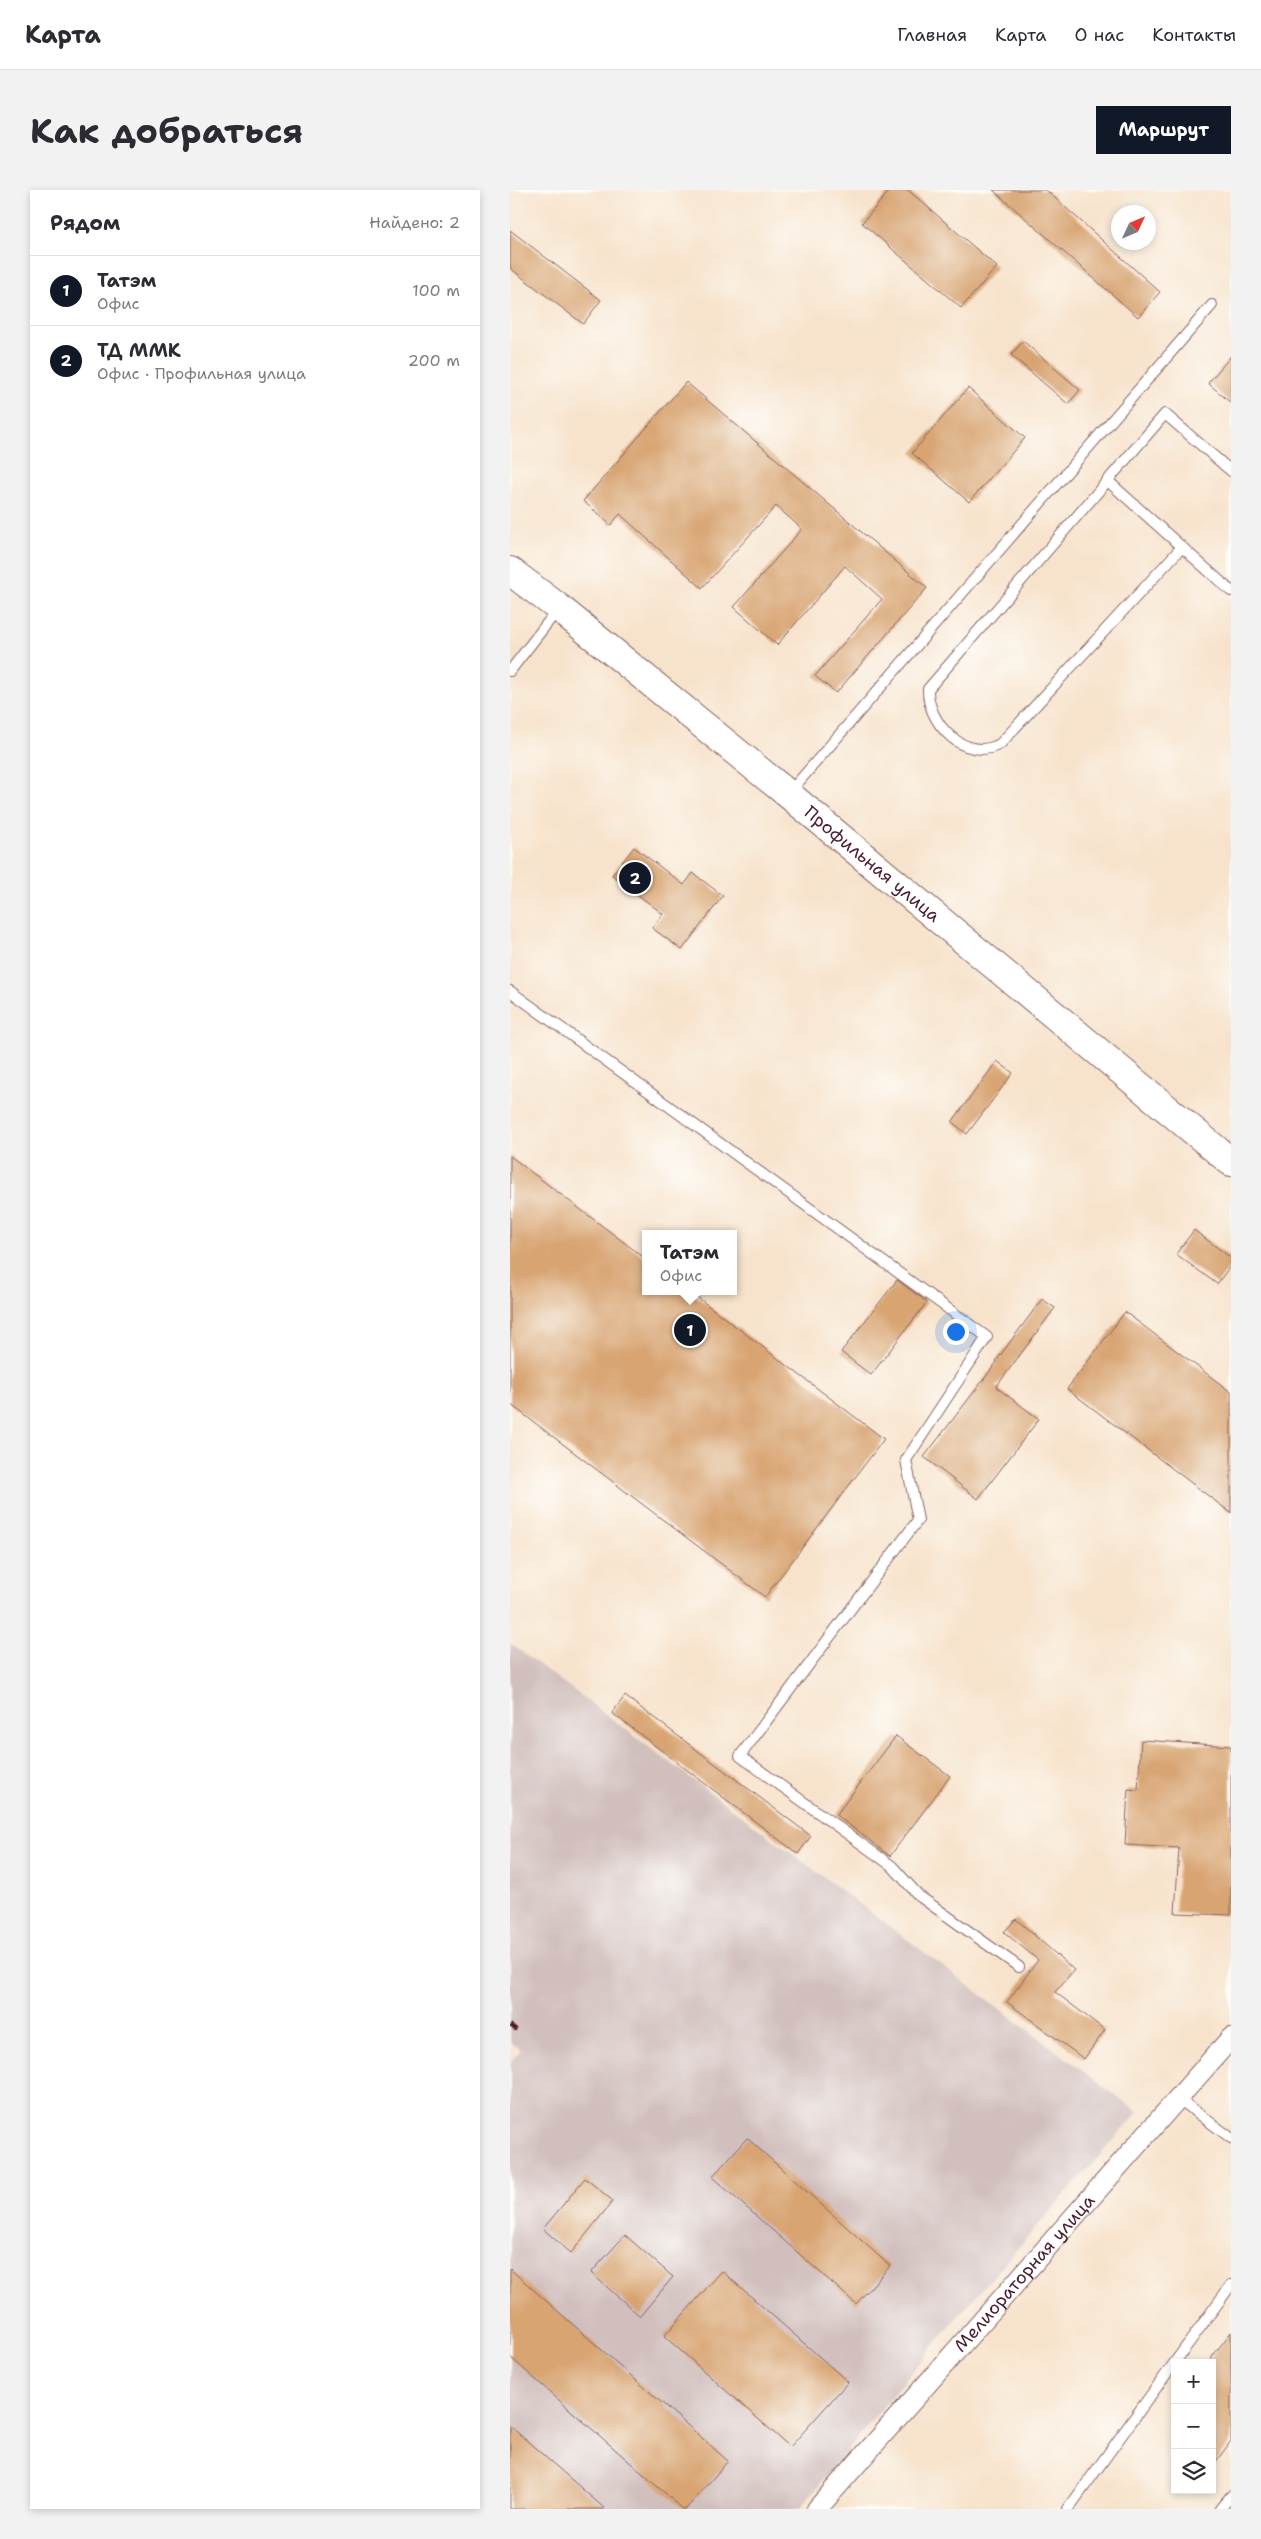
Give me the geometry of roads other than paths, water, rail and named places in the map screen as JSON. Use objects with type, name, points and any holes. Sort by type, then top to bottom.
[{"type":"street","name":"Профильная улица","points":[[510,571],[559,608],[788,794],[1231,1162]]},
{"type":"street","name":"Мелиораторная улица","points":[[817,2509],[1231,2038]]},
{"type":"lane","points":[[788,794],[1212,305]]},
{"type":"lane","points":[[1182,547],[1000,744],[991,748],[971,749],[953,738],[931,711],[928,701],[928,689],[1165,414],[1231,471]]},
{"type":"lane","points":[[1108,482],[1231,591]]},
{"type":"lane","points":[[510,671],[559,608]]},
{"type":"lane","points":[[510,991],[987,1337],[906,1460],[918,1520],[740,1756],[892,1866],[919,1896],[1019,1967]]},
{"type":"lane","points":[[1179,2099],[1231,2138]]},
{"type":"lane","points":[[1068,2509],[1231,2285]]},
{"type":"lane","points":[[1220,2509],[1231,2496]]},
{"type":"railway","points":[[510,2025],[518,2031]]},
{"type":"place","name":"ТД ММК","points":[[635,878]]},
{"type":"place","name":"Татэм","points":[[690,1330]]}]
